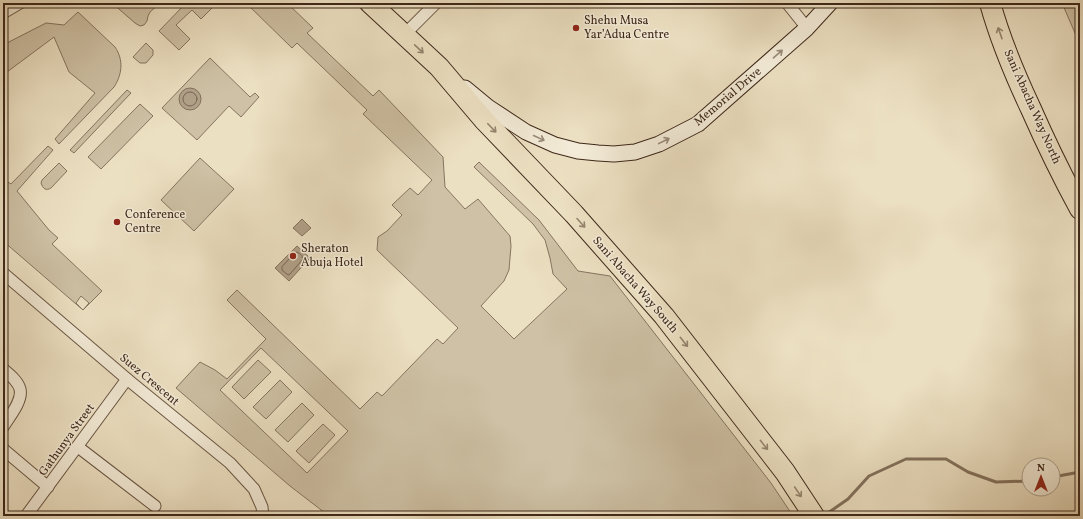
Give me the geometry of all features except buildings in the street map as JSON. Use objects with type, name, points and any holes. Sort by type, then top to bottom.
[{"type":"highway","name":"Sani Abacha Way South","points":[[370,3],[439,67],[484,120],[574,214],[664,316],[785,472],[814,516]]},
{"type":"highway","name":"Sani Abacha Way North","points":[[990,3],[1019,83],[1064,180],[1080,209]]},
{"type":"street","points":[[3,13],[20,3]]},
{"type":"street","points":[[404,35],[436,3]]},
{"type":"street","points":[[786,3],[807,28]]},
{"type":"street","name":"Memorial Drive","points":[[439,67],[488,107],[526,132],[555,145],[578,151],[598,153],[614,154],[635,152],[659,144],[698,124],[807,28],[830,3]]},
{"type":"street","name":"Suez Crescent","points":[[3,273],[127,379],[230,463],[254,489],[262,507],[263,516]]},
{"type":"street","points":[[3,369],[13,378],[20,388],[20,398],[3,427]]},
{"type":"street","name":"Gathunya Street","points":[[26,516],[127,379]]},
{"type":"street","points":[[78,447],[155,506]]},
{"type":"street","points":[[3,449],[48,487]]},
{"type":"shaded area","points":[[112,3],[160,3],[150,12],[144,25],[140,26]]},
{"type":"shaded area","points":[[186,3],[214,3],[215,5],[201,19],[192,10],[176,25],[190,39],[179,50],[159,31]]},
{"type":"shaded area","points":[[246,3],[287,3],[313,28],[307,33],[373,96],[379,90],[443,157],[445,187],[465,209],[478,199],[510,236],[511,246],[509,270],[504,281],[481,306],[514,339],[567,289],[553,274],[545,240],[533,224],[474,167],[479,162],[539,220],[578,271],[610,276],[771,483],[793,516],[329,516],[290,486],[176,388],[200,362],[215,370],[227,379],[266,339],[227,300],[237,290],[360,409],[377,392],[382,396],[437,339],[443,344],[458,328],[377,250],[378,237],[387,231],[402,215],[392,205],[410,188],[418,195],[432,180],[363,114],[367,110],[297,43],[292,48]],"holes":[[[261,348],[348,431],[307,473],[220,390]]]},
{"type":"shaded area","points":[[1062,3],[1080,3],[1080,44],[1078,40]]},
{"type":"shaded area","points":[[78,12],[115,47],[120,57],[121,67],[119,78],[114,87],[59,144],[55,139],[95,93],[69,72],[54,37],[3,75],[3,45],[46,23],[64,25]]},
{"type":"shaded area","points":[[146,43],[153,50],[153,55],[146,63],[140,63],[133,57]]},
{"type":"shaded area","points":[[210,58],[250,97],[255,93],[259,97],[241,117],[229,106],[197,140],[162,108]]},
{"type":"shaded area","points":[[127,90],[131,93],[74,153],[70,150]]},
{"type":"shaded area","points":[[140,104],[153,116],[101,169],[88,157]]},
{"type":"shaded area","points":[[48,146],[53,150],[17,191],[49,230],[58,238],[52,244],[102,291],[83,310],[3,241],[3,179],[11,184]],"holes":[[[81,296],[89,303],[83,310],[76,303]]]},
{"type":"shaded area","points":[[200,158],[234,189],[194,231],[161,200]]},
{"type":"shaded area","points":[[59,163],[67,171],[51,188],[45,189],[41,183],[42,180]]},
{"type":"shaded area","points":[[258,360],[271,372],[244,399],[232,387]]},
{"type":"shaded area","points":[[280,380],[292,392],[266,419],[253,407]]},
{"type":"shaded area","points":[[302,403],[314,415],[288,442],[275,430]]},
{"type":"shaded area","points":[[323,424],[335,435],[309,463],[296,451]]},
{"type":"water","points":[[190,88],[198,91],[201,99],[198,107],[190,110],[182,107],[179,99],[182,91]]},
{"type":"water","points":[[302,219],[311,228],[302,236],[293,228]]},
{"type":"water","points":[[297,246],[310,258],[289,281],[275,268]]},
{"type":"waterway","points":[[825,515],[848,499],[869,476],[906,459],[946,459],[968,472],[996,482],[1021,481]]},
{"type":"waterway","points":[[1061,476],[1080,472]]},
{"type":"place","name":"Shehu Musa Yar’Adua Centre","points":[[576,28]]},
{"type":"place","name":"Conference Centre","points":[[117,222]]},
{"type":"place","name":"Sheraton Abuja Hotel","points":[[293,256]]}]
